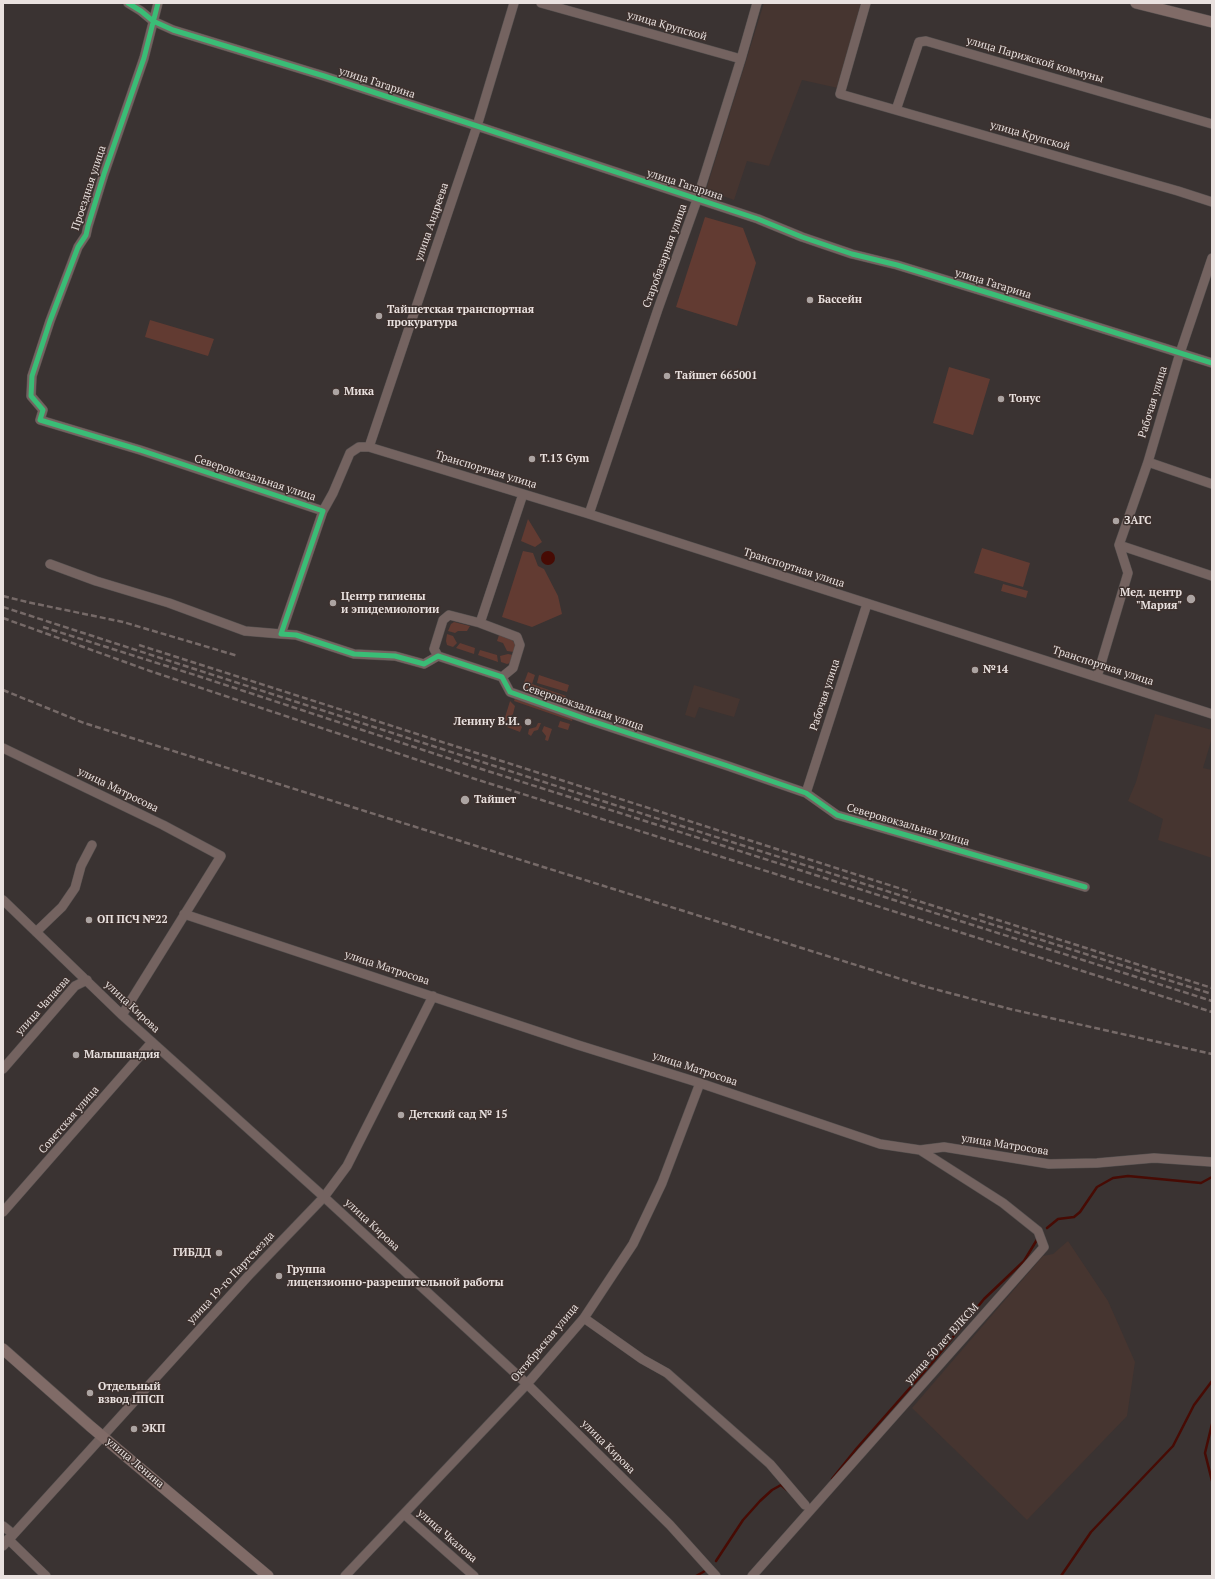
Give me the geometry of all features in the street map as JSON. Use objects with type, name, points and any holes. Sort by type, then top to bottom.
[{"type":"main road","points":[[1136,3],[1212,22]]},
{"type":"main road","name":"улица Ленина","points":[[3,1349],[102,1436],[268,1576]]},
{"type":"street","name":"улица Гагарина","points":[[128,3],[141,10],[153,21],[173,30],[324,76],[477,126],[758,219],[802,237],[852,254],[977,290],[1212,363]]},
{"type":"street","name":"Проездная улица","points":[[40,420],[43,410],[31,396],[32,376],[50,321],[78,247],[86,235],[104,174],[144,58],[158,3]]},
{"type":"street","name":"улица Андреева","points":[[369,447],[477,126],[514,3]]},
{"type":"street","name":"улица Крупской","points":[[541,3],[741,59]]},
{"type":"street","name":"Старобазарная улица","points":[[589,514],[658,309],[697,200],[757,3]]},
{"type":"street","name":"улица Крупской","points":[[866,3],[840,94],[1212,202]]},
{"type":"street","name":"улица Парижской коммуны","points":[[896,110],[919,42],[926,41],[1212,124]]},
{"type":"street","name":"Рабочая улица","points":[[1119,545],[1148,462],[1180,353],[1212,258]]},
{"type":"street","name":"Северовокзальная улица","points":[[40,420],[140,450],[323,511],[281,634]]},
{"type":"street","points":[[323,511],[333,493],[350,453],[359,447],[369,447]]},
{"type":"street","name":"Транспортная улица","points":[[369,447],[589,514],[1212,714]]},
{"type":"street","points":[[1148,462],[1212,484]]},
{"type":"street","points":[[480,623],[523,494]]},
{"type":"street","points":[[1119,545],[1212,576]]},
{"type":"street","points":[[1097,677],[1128,574],[1119,545]]},
{"type":"street","points":[[50,564],[96,581],[169,603],[245,631],[296,635],[354,654],[395,656],[424,664],[438,656]]},
{"type":"street","name":"Рабочая улица","points":[[806,793],[867,604]]},
{"type":"street","points":[[449,615],[480,623],[517,637],[520,645],[513,668],[502,677],[438,656],[434,649],[443,620],[449,615]]},
{"type":"street","name":"Северовокзальная улица","points":[[502,677],[510,692],[588,720],[806,793],[837,815],[1085,887]]},
{"type":"street","name":"улица Матросова","points":[[3,748],[163,825],[221,856],[184,914],[578,1045],[700,1083],[880,1144],[920,1150],[944,1147],[1049,1164],[1097,1164],[1154,1158],[1212,1162]]},
{"type":"street","points":[[36,932],[62,907],[75,888],[81,866],[92,845]]},
{"type":"street","name":"улица Кирова","points":[[3,900],[122,1015],[324,1197],[527,1384],[670,1525],[716,1576]]},
{"type":"street","points":[[122,1015],[184,914]]},
{"type":"street","name":"улица Чапаева","points":[[3,1069],[75,986],[87,980]]},
{"type":"street","name":"улица 19-го Партсъезда","points":[[8,1540],[245,1280],[324,1197],[347,1166],[433,996]]},
{"type":"street","name":"Советская улица","points":[[3,1212],[152,1042]]},
{"type":"street","name":"Октябрьская улица","points":[[345,1576],[527,1384],[584,1318],[633,1244],[662,1182],[700,1083]]},
{"type":"street","name":"улица 50 лет ВЛКСМ","points":[[752,1576],[1044,1247],[1038,1232],[1003,1203],[920,1150]]},
{"type":"street","points":[[584,1318],[642,1359],[667,1373],[770,1464],[805,1505]]},
{"type":"street","name":"улица Чкалова","points":[[404,1514],[474,1576]]},
{"type":"street","points":[[3,1526],[8,1540],[46,1576]]},
{"type":"shaded area","points":[[764,3],[861,3],[838,88],[802,80],[769,166],[747,161],[734,200],[706,190]]},
{"type":"shaded area","points":[[705,217],[743,228],[756,263],[737,326],[676,307]]},
{"type":"shaded area","points":[[150,320],[214,339],[208,356],[145,337]]},
{"type":"shaded area","points":[[949,367],[990,379],[973,435],[933,423]]},
{"type":"shaded area","points":[[528,519],[542,542],[535,547],[521,541]]},
{"type":"shaded area","points":[[982,548],[1030,563],[1023,587],[974,573]]},
{"type":"shaded area","points":[[523,551],[533,553],[538,566],[544,569],[558,596],[562,614],[532,627],[502,617]]},
{"type":"shaded area","points":[[548,551],[553,553],[555,558],[553,563],[548,565],[543,563],[541,558],[543,553]]},
{"type":"shaded area","points":[[1003,584],[1028,591],[1026,598],[1001,591]]},
{"type":"shaded area","points":[[454,622],[470,626],[467,631],[458,631],[455,633],[448,631],[451,624]]},
{"type":"shaded area","points":[[447,634],[453,636],[457,643],[453,647],[447,645]]},
{"type":"shaded area","points":[[499,635],[512,640],[516,645],[514,652],[507,651],[503,643],[497,641]]},
{"type":"shaded area","points":[[460,643],[475,648],[474,654],[456,648]]},
{"type":"shaded area","points":[[480,650],[497,655],[498,662],[478,655]]},
{"type":"shaded area","points":[[508,654],[513,655],[510,663],[507,664],[501,662],[500,656]]},
{"type":"shaded area","points":[[528,672],[535,675],[532,684],[566,696],[563,703],[522,688]]},
{"type":"shaded area","points":[[539,675],[569,685],[567,692],[537,683]]},
{"type":"shaded area","points":[[694,685],[740,699],[734,717],[699,707],[695,718],[685,715]]},
{"type":"shaded area","points":[[515,698],[573,718],[572,721],[514,701]]},
{"type":"shaded area","points":[[510,701],[515,706],[513,714],[503,724]]},
{"type":"shaded area","points":[[1155,714],[1212,730],[1212,738],[1203,768],[1212,770],[1212,858],[1158,840],[1163,819],[1128,801],[1136,782]]},
{"type":"shaded area","points":[[515,717],[522,727],[520,732],[507,727]]},
{"type":"shaded area","points":[[560,721],[570,724],[568,730],[558,727]]},
{"type":"shaded area","points":[[538,723],[541,723],[538,730],[534,731],[531,736],[528,734],[529,729],[536,727]]},
{"type":"shaded area","points":[[544,726],[552,729],[548,741],[545,740],[546,736],[542,731]]},
{"type":"shaded area","points":[[1068,1241],[1108,1301],[1135,1362],[1127,1416],[1027,1520],[912,1408],[1043,1256],[1053,1254]]},
{"type":"waterway","points":[[1047,1228],[1058,1219],[1074,1217],[1080,1212],[1097,1187],[1113,1178],[1128,1176],[1201,1183],[1212,1177]]},
{"type":"waterway","points":[[832,1479],[857,1448],[931,1364],[984,1299],[1024,1261],[1038,1238]]},
{"type":"waterway","points":[[1061,1576],[1091,1532],[1173,1446],[1194,1405],[1212,1381]]},
{"type":"waterway","points":[[1212,1424],[1205,1453],[1212,1481]]},
{"type":"waterway","points":[[716,1561],[743,1520],[760,1501],[772,1490],[781,1485],[787,1490]]},
{"type":"waterway","points":[[696,1576],[705,1571]]},
{"type":"railway","points":[[3,596],[123,622],[238,656]]},
{"type":"railway","points":[[3,607],[618,806],[1212,994]]},
{"type":"railway","points":[[3,618],[150,671],[472,778],[1212,1012]]},
{"type":"railway","points":[[43,627],[475,767],[1212,1001]]},
{"type":"railway","points":[[139,645],[911,892]]},
{"type":"railway","points":[[3,690],[84,723],[923,986],[1010,1009],[1212,1054]]},
{"type":"railway","points":[[979,914],[1212,988]]},
{"type":"cycle path","points":[[128,3],[153,21],[173,30],[324,76],[477,126],[758,219],[802,237],[852,254],[897,265],[1212,363]]},
{"type":"cycle path","points":[[158,3],[144,58],[104,174],[86,235],[78,247],[50,321],[32,376],[31,396],[43,410],[40,420],[140,450],[323,511],[281,634],[296,635],[354,654],[395,656],[424,664],[438,656],[502,677],[510,692],[806,793],[837,815],[1085,887]]},
{"type":"place","name":"Бассейн","points":[[810,300]]},
{"type":"place","name":"Тайшетская транспортная прокуратура","points":[[379,316]]},
{"type":"place","name":"Тайшет 665001","points":[[667,376]]},
{"type":"place","name":"Мика","points":[[336,392]]},
{"type":"place","name":"Тонус","points":[[1001,399]]},
{"type":"place","name":"T.13 Gym","points":[[532,459]]},
{"type":"place","name":"ЗАГС","points":[[1116,521]]},
{"type":"place","name":"Мед. центр \"Мария\"","points":[[1191,599]]},
{"type":"place","name":"Центр гигиены и эпидемиологии","points":[[333,603]]},
{"type":"place","name":"№14","points":[[975,670]]},
{"type":"place","name":"Ленину В.И.","points":[[528,722]]},
{"type":"place","name":"Тайшет","points":[[465,800]]},
{"type":"place","name":"ОП ПСЧ №22","points":[[89,920]]},
{"type":"place","name":"Малышандия","points":[[76,1055]]},
{"type":"place","name":"Детский сад № 15","points":[[401,1115]]},
{"type":"place","name":"ГИБДД","points":[[219,1253]]},
{"type":"place","name":"Группа лицензионно-разрешительной работы","points":[[279,1276]]},
{"type":"place","name":"Отдельный взвод ППСП","points":[[90,1393]]},
{"type":"place","name":"ЭКП","points":[[134,1429]]}]
